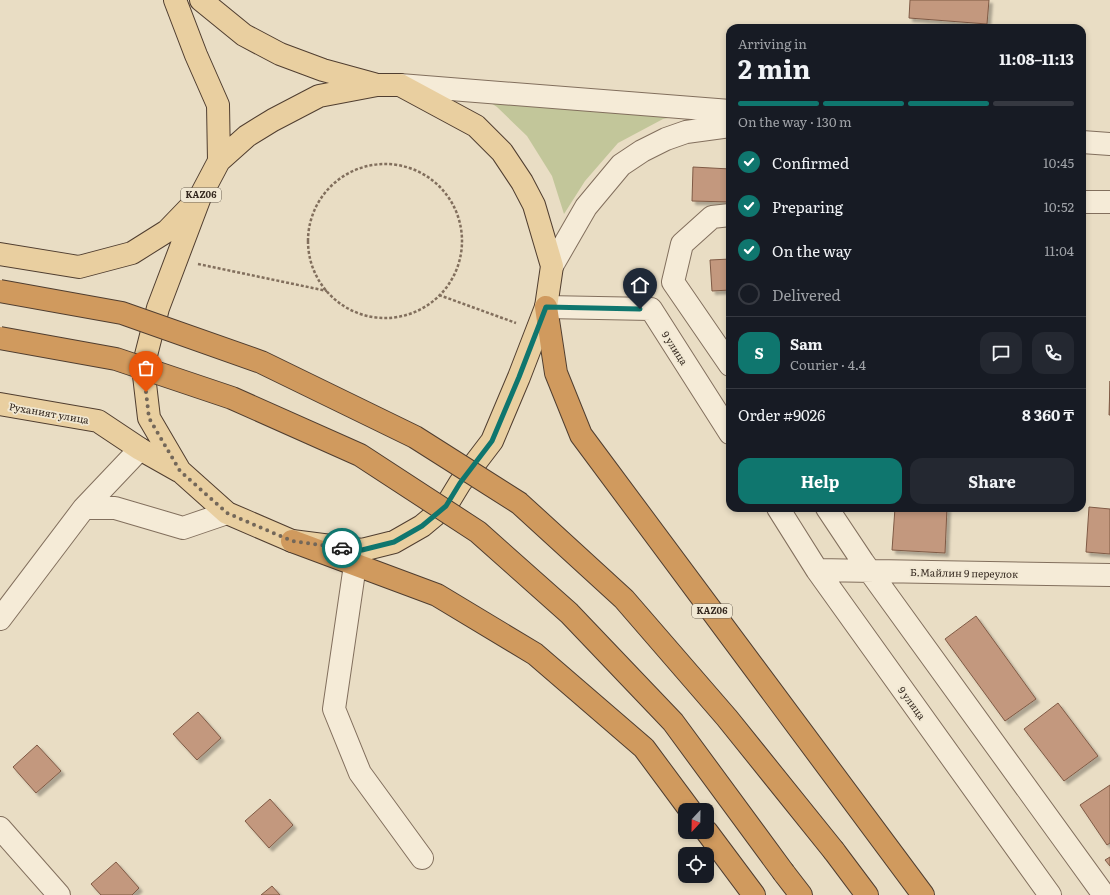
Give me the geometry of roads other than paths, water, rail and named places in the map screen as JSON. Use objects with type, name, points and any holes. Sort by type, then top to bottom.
[{"type":"highway","points":[[0,291],[122,313],[261,362],[415,437],[519,503],[624,599],[727,718],[834,851],[867,895]]},
{"type":"highway","name":"KАZ06","points":[[546,307],[556,373],[581,436],[923,895]]},
{"type":"highway","points":[[0,338],[116,359],[232,398],[360,455],[478,532],[569,613],[673,722],[801,895]]},
{"type":"highway","name":"KАZ06","points":[[292,541],[437,595],[535,654],[644,748],[685,803]]},
{"type":"highway","points":[[712,839],[754,895]]},
{"type":"main road","points":[[175,0],[196,55],[218,105],[220,161]]},
{"type":"main road","name":"KАZ06","points":[[201,0],[244,35],[280,54],[323,70],[377,85]]},
{"type":"main road","name":"KАZ06","points":[[377,85],[400,85],[476,126],[502,152],[522,182],[534,205],[552,266],[546,307],[492,441],[460,483],[446,506],[422,526],[394,542],[362,550],[292,541],[227,513],[180,471],[149,418],[143,367],[158,308],[200,197],[220,161],[247,136],[273,120],[319,96],[377,85]]},
{"type":"main road","points":[[7,255],[79,267],[132,253],[167,231],[200,197]]},
{"type":"main road","name":"Руханият улица","points":[[0,404],[98,421],[140,449],[180,471]]},
{"type":"street","points":[[400,85],[726,111]]},
{"type":"street","points":[[552,266],[586,207],[621,165],[642,150],[666,139],[686,132],[726,127]]},
{"type":"street","points":[[1086,142],[1110,144]]},
{"type":"street","points":[[1086,202],[1110,202]]},
{"type":"street","points":[[726,216],[712,218],[682,244],[674,282],[726,359]]},
{"type":"street","name":"9 улица","points":[[546,307],[651,309],[726,428]]},
{"type":"street","points":[[0,619],[84,508],[140,449]]},
{"type":"street","points":[[84,508],[115,508],[183,528],[227,513]]},
{"type":"street","name":"9 улица","points":[[781,512],[817,570],[1050,895]]},
{"type":"street","points":[[830,512],[870,571],[1104,895]]},
{"type":"street","points":[[355,565],[334,709],[360,773],[422,858]]},
{"type":"street","name":"Б.Майлин 9 переулок","points":[[817,570],[1110,575]]},
{"type":"street","points":[[0,828],[59,895]]}]
